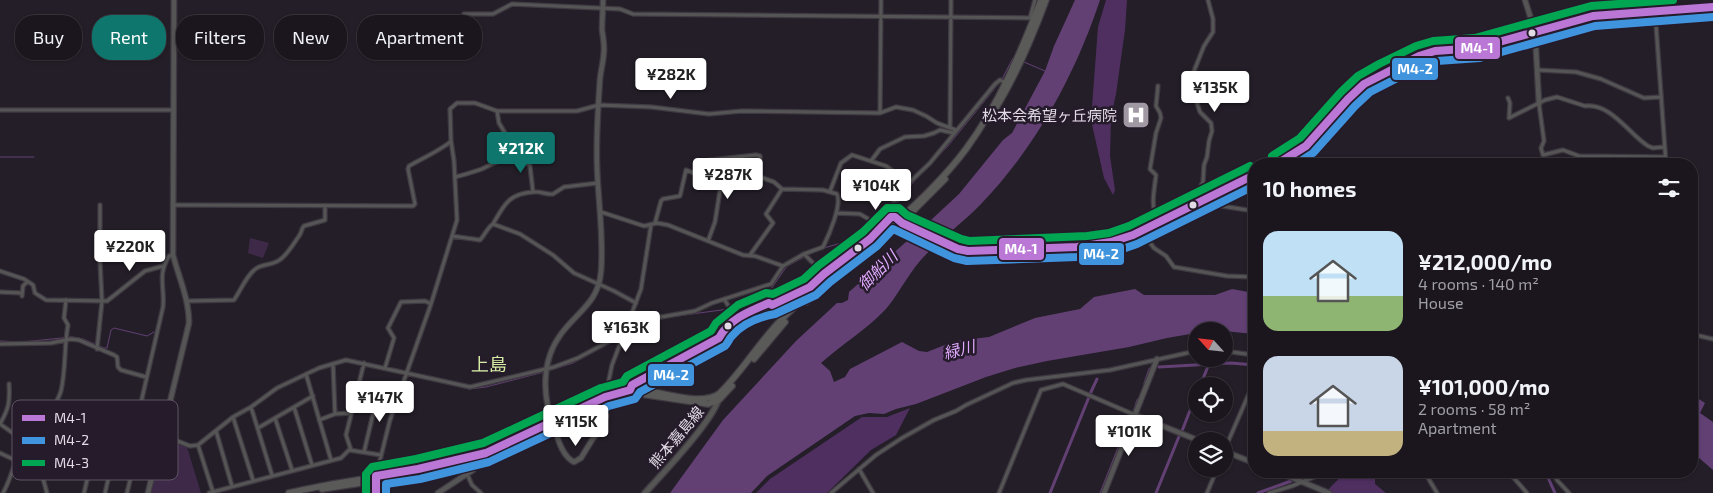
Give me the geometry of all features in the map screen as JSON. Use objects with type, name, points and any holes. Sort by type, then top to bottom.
[{"type":"highway","points":[[303,493],[375,479],[412,475],[490,457],[605,399],[630,392],[644,390],[704,399],[719,397],[786,315],[871,245],[903,225],[966,149],[1007,84],[1042,0]]},
{"type":"highway","points":[[1034,18],[1046,0]]},
{"type":"highway","points":[[289,493],[339,487]]},
{"type":"main road","points":[[903,225],[949,246],[978,251],[1078,247],[1118,242],[1133,235]]},
{"type":"main road","name":"熊本嘉島線","points":[[645,493],[705,423],[719,397]]},
{"type":"street","points":[[170,400],[189,323],[188,301],[173,255],[174,0]]},
{"type":"street","points":[[603,0],[604,48],[597,157],[601,212],[599,284],[590,302],[561,334],[550,355],[546,369],[545,393],[553,425],[566,455],[574,462],[581,458],[603,426],[606,416]]},
{"type":"street","points":[[880,113],[881,0]]},
{"type":"street","points":[[950,128],[951,0]]},
{"type":"street","points":[[464,14],[493,14],[512,4],[620,9],[633,14],[1034,18],[1035,0]]},
{"type":"street","points":[[1191,206],[1203,182],[1204,165],[1212,131],[1211,123],[1200,112],[1197,103],[1197,90],[1192,76],[1204,46],[1213,32],[1213,19],[1208,0]]},
{"type":"street","points":[[1525,0],[1535,32],[1539,104],[1544,141],[1541,148],[1543,155],[1563,150],[1579,156],[1665,157],[1656,11]]},
{"type":"street","points":[[1646,12],[1648,0]]},
{"type":"street","points":[[1287,158],[1306,146],[1364,84],[1419,56],[1478,48],[1593,16],[1713,7]]},
{"type":"street","points":[[1538,70],[1576,72],[1601,79],[1644,98],[1661,97]]},
{"type":"street","points":[[836,213],[860,214],[877,224],[909,183],[930,163],[995,84],[1000,80],[1007,84]]},
{"type":"street","points":[[1158,86],[1156,106],[1161,118],[1156,133],[1150,170],[1156,175],[1152,209],[1158,223]]},
{"type":"street","points":[[1508,98],[1510,102],[1508,116],[1510,118],[1539,104],[1560,97],[1602,110],[1616,118],[1648,146],[1654,148],[1664,147]]},
{"type":"street","points":[[376,493],[375,479],[390,420],[431,304],[457,220],[450,109],[457,103],[475,103],[498,111],[577,111],[599,105],[651,107],[709,114],[742,111],[880,113],[896,107],[913,110],[955,132]]},
{"type":"street","points":[[0,110],[174,110]]},
{"type":"street","points":[[498,111],[499,122],[505,133],[505,158]]},
{"type":"street","points":[[871,161],[880,149],[905,137],[934,134],[940,130],[955,132]]},
{"type":"street","points":[[173,206],[414,206],[409,166],[444,147],[451,141]]},
{"type":"street","points":[[178,441],[190,446],[198,445],[233,417],[252,407],[277,388],[306,374],[346,360],[470,387],[546,369],[578,358],[647,321],[695,312],[724,299],[771,284],[783,266],[804,254],[823,247],[836,213],[839,201],[837,194],[830,191],[782,189],[774,182],[760,177],[758,168],[760,156],[756,155],[710,160],[703,175]]},
{"type":"street","points":[[830,191],[841,163],[852,155],[886,166],[909,183]]},
{"type":"street","points":[[455,177],[505,158],[515,158],[528,163],[530,166],[532,192]]},
{"type":"street","points":[[605,399],[612,365],[636,303],[653,224],[661,201],[680,196],[686,170],[703,175],[721,184],[715,222],[708,241]]},
{"type":"street","points":[[1133,235],[1248,178]]},
{"type":"street","points":[[452,236],[480,240],[510,199],[532,192],[553,194],[564,188],[598,183]]},
{"type":"street","points":[[750,255],[773,223],[766,214],[782,189]]},
{"type":"street","points":[[1209,197],[1215,205],[1248,210]]},
{"type":"street","points":[[97,349],[102,301],[100,205]]},
{"type":"street","points":[[188,301],[234,300],[247,277],[255,270],[259,267],[270,266],[283,258],[301,234],[304,226],[325,220],[325,207]]},
{"type":"street","points":[[601,212],[640,225],[668,225],[743,255],[750,255],[783,266]]},
{"type":"street","points":[[630,392],[632,385],[676,363],[772,304],[810,287],[864,243],[892,217],[903,225]]},
{"type":"street","points":[[492,224],[520,234],[574,273],[636,303]]},
{"type":"street","points":[[1141,231],[1154,248],[1166,256],[1174,268],[1226,276],[1248,277]]},
{"type":"street","points":[[804,254],[824,274]]},
{"type":"street","points":[[141,400],[163,307],[164,297],[161,276],[163,266],[169,256],[173,255]]},
{"type":"street","points":[[0,271],[19,277],[32,285],[35,293],[46,300],[106,301],[111,299],[144,271],[163,266]]},
{"type":"street","points":[[0,292],[22,294],[23,286],[27,282]]},
{"type":"street","points":[[724,299],[738,318]]},
{"type":"street","points":[[56,400],[61,391],[64,370],[65,340],[68,325],[64,318],[66,300]]},
{"type":"street","points":[[385,368],[394,338],[388,328],[401,302],[425,301],[431,304]]},
{"type":"street","points":[[719,338],[722,330],[738,318],[769,303],[772,304]]},
{"type":"street","points":[[1698,336],[1713,339]]},
{"type":"street","points":[[0,344],[42,344],[65,340],[79,340],[117,358],[118,367],[121,370],[146,377]]},
{"type":"street","points":[[1233,352],[1248,354]]},
{"type":"street","points":[[831,493],[876,455],[902,438],[934,420],[1013,383],[1110,370],[1188,353]]},
{"type":"street","points":[[1104,493],[1157,359]]},
{"type":"street","points":[[351,450],[346,435],[364,363]]},
{"type":"street","points":[[333,364],[336,414]]},
{"type":"street","points":[[306,374],[332,460]]},
{"type":"street","points":[[9,384],[10,401],[0,424],[12,432]]},
{"type":"street","points":[[360,384],[400,395]]},
{"type":"street","points":[[999,493],[1042,390],[1063,384],[1188,436]]},
{"type":"street","points":[[364,452],[379,388]]},
{"type":"street","points":[[258,428],[313,396]]},
{"type":"street","points":[[1232,432],[1248,396]]},
{"type":"street","points":[[252,407],[272,475]]},
{"type":"street","points":[[294,407],[312,465]]},
{"type":"street","points":[[319,420],[336,414],[351,413]]},
{"type":"street","points":[[233,417],[253,480]]},
{"type":"street","points":[[274,418],[292,470]]},
{"type":"street","points":[[216,431],[232,486]]},
{"type":"street","points":[[198,445],[212,493],[253,480],[343,457],[347,451],[351,450],[381,455]]},
{"type":"street","points":[[0,453],[12,459]]},
{"type":"street","points":[[1233,454],[1248,460]]},
{"type":"street","points":[[438,493],[475,468],[477,459]]},
{"type":"street","points":[[859,470],[873,493]]},
{"type":"street","points":[[3,493],[8,485],[12,471]]},
{"type":"street","points":[[467,474],[476,490],[481,493]]},
{"type":"street","points":[[1207,493],[1213,477]]},
{"type":"street","points":[[1293,478],[1330,493]]},
{"type":"street","points":[[1269,493],[1312,478]]},
{"type":"street","points":[[1428,478],[1437,493]]},
{"type":"street","points":[[1514,478],[1527,493]]},
{"type":"street","points":[[1556,478],[1569,493]]},
{"type":"street","points":[[44,480],[47,493]]},
{"type":"street","points":[[84,493],[87,480]]},
{"type":"street","points":[[106,493],[109,480]]},
{"type":"street","points":[[127,493],[130,480]]},
{"type":"street","points":[[148,493],[151,480]]},
{"type":"shaded area","points":[[1106,0],[1127,0],[1125,30],[1111,117],[1110,156],[1115,190],[1113,195],[1104,178],[1091,120],[1098,27]]},
{"type":"shaded area","points":[[250,238],[269,243],[263,258],[248,253]]},
{"type":"shaded area","points":[[910,408],[896,435],[871,450],[827,493],[756,493],[770,479],[862,417],[887,417]]},
{"type":"shaded area","points":[[178,444],[187,447],[201,493],[150,493],[153,480],[178,480]]},
{"type":"shaded area","points":[[1339,478],[1375,478],[1375,484],[1386,493],[1325,493]]},
{"type":"water","points":[[1075,0],[1100,0],[1079,55],[1066,82],[1052,109],[1019,159],[981,204],[920,261],[885,310],[821,363],[830,371],[834,382],[845,377],[850,369],[902,342],[919,351],[927,352],[955,341],[989,337],[1035,318],[1080,309],[1094,297],[1135,289],[1144,295],[1215,295],[1232,289],[1248,292],[1248,333],[1233,332],[1233,322],[1188,322],[1188,334],[1015,368],[884,414],[869,413],[855,416],[767,476],[751,493],[670,493],[723,420],[796,341],[837,303],[848,300],[849,292],[959,194],[1003,140],[1012,133],[1045,71]]},
{"type":"water","points":[[1698,398],[1705,403],[1700,413],[1713,422],[1713,470],[1698,457]]},
{"type":"waterway","points":[[1002,79],[1013,58],[1015,59]]},
{"type":"waterway","points":[[1024,62],[1045,71]]},
{"type":"waterway","points":[[824,248],[869,235],[881,224],[915,180],[947,147],[1000,82]]},
{"type":"waterway","points":[[0,157],[34,157]]},
{"type":"waterway","points":[[732,308],[771,289],[787,266],[818,250]]},
{"type":"waterway","points":[[625,336],[662,318],[729,309]]},
{"type":"waterway","points":[[0,341],[22,342],[72,337],[107,348],[111,330],[114,328],[147,336],[154,332]]},
{"type":"waterway","points":[[548,371],[573,363],[621,337]]},
{"type":"waterway","points":[[1159,367],[1231,363],[1248,364]]},
{"type":"waterway","points":[[1204,377],[1207,368]]},
{"type":"waterway","points":[[1145,383],[1150,369]]},
{"type":"waterway","points":[[419,377],[469,389],[486,387],[544,372]]},
{"type":"waterway","points":[[1090,394],[1097,379]]},
{"type":"waterway","points":[[1050,493],[1089,397]]},
{"type":"waterway","points":[[1134,412],[1138,400]]},
{"type":"waterway","points":[[1101,493],[1132,415]]},
{"type":"waterway","points":[[1182,431],[1188,416]]},
{"type":"waterway","points":[[1156,493],[1180,434]]},
{"type":"waterway","points":[[1258,493],[1291,481],[1293,478]]},
{"type":"waterway","points":[[1548,478],[1555,493]]},
{"type":"transit line","name":"M4-3","points":[[1272,156],[1300,138],[1358,76],[1416,46],[1433,41],[1475,38],[1591,6],[1673,0]]},
{"type":"transit line","name":"M4-1","points":[[1287,158],[1306,146],[1364,84],[1419,56],[1435,51],[1477,48],[1593,16],[1713,7]]},
{"type":"transit line","name":"M4-2","points":[[1305,158],[1313,153],[1370,92],[1423,65],[1437,61],[1480,58],[1595,26],[1713,17]]},
{"type":"transit line","name":"M4-3","points":[[366,493],[366,474],[372,467],[483,443],[601,388],[623,382],[627,376],[711,331],[716,323],[738,305],[766,293],[773,294],[804,279],[863,232],[887,208],[899,208],[907,215],[969,241],[1087,236],[1109,233],[1129,226],[1248,167]]},
{"type":"transit line","name":"M4-1","points":[[376,493],[376,476],[418,469],[486,453],[605,397],[630,390],[632,385],[719,338],[723,331],[741,316],[769,303],[772,305],[810,287],[870,239],[891,217],[895,217],[902,223],[958,249],[968,251],[1077,247],[1111,242],[1133,235],[1248,178]]},
{"type":"transit line","name":"M4-2","points":[[386,493],[386,484],[420,479],[489,462],[609,406],[635,399],[640,392],[725,346],[736,331],[746,324],[775,314],[816,295],[877,246],[893,229],[954,258],[967,261],[1077,257],[1114,252],[1137,244],[1248,189]]},
{"type":"place","name":"松本会希望ヶ丘病院","points":[[1136,115]]},
{"type":"district","name":"上島","points":[[489,364]]},
{"type":"water label","name":"御船川","points":[[877,270]]},
{"type":"water label","name":"緑川","points":[[959,349]]}]
